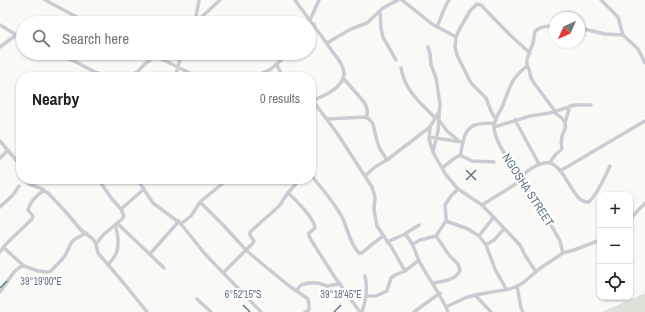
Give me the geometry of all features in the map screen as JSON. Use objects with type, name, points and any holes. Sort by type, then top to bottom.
[{"type":"street","points":[[45,0],[75,16]]},
{"type":"street","points":[[196,16],[199,0]]},
{"type":"street","points":[[203,16],[220,0]]},
{"type":"street","points":[[295,0],[307,16]]},
{"type":"street","points":[[312,16],[320,0]]},
{"type":"street","points":[[327,43],[351,29],[365,24],[386,6],[398,0]]},
{"type":"street","points":[[402,0],[422,17],[456,37],[470,11],[477,4]]},
{"type":"street","points":[[437,26],[449,0]]},
{"type":"street","points":[[474,0],[477,4],[483,6],[509,34],[530,53]]},
{"type":"street","points":[[601,0],[618,17],[624,35],[638,50],[645,62]]},
{"type":"street","points":[[380,11],[381,33],[384,41],[396,60]]},
{"type":"street","points":[[0,25],[16,35],[0,47]]},
{"type":"street","points":[[549,26],[535,31],[533,43],[527,59],[527,66],[534,83],[554,112],[565,123]]},
{"type":"street","points":[[316,27],[343,66],[344,73],[343,78],[333,90],[316,99]]},
{"type":"street","points":[[585,29],[605,34],[624,35]]},
{"type":"street","name":"NGOSHA STREET","points":[[456,37],[455,47],[459,59],[471,83],[486,98],[495,123],[497,139],[554,230],[560,241],[563,253]]},
{"type":"street","points":[[428,47],[431,65],[436,78],[440,104],[437,119],[437,138],[434,152]]},
{"type":"street","points":[[72,60],[95,72]]},
{"type":"street","points":[[137,72],[150,60]]},
{"type":"street","points":[[166,60],[188,72]]},
{"type":"street","points":[[176,72],[180,60]]},
{"type":"street","points":[[265,72],[277,65],[282,60]]},
{"type":"street","points":[[277,65],[281,72]]},
{"type":"street","points":[[495,123],[512,82],[527,66]]},
{"type":"street","points":[[401,68],[404,80],[409,90],[447,131],[461,142]]},
{"type":"street","points":[[343,78],[367,106],[368,112],[366,117]]},
{"type":"street","points":[[316,106],[327,119],[374,191],[377,226],[405,271]]},
{"type":"street","points":[[482,205],[521,179],[539,164],[550,162],[562,149],[561,138],[566,127],[565,123],[570,106]]},
{"type":"street","points":[[460,156],[461,142],[465,134],[474,125],[515,120],[554,112],[570,106],[591,106]]},
{"type":"street","points":[[327,119],[366,117],[373,124],[380,149],[387,160]]},
{"type":"street","points":[[365,176],[430,127],[437,119]]},
{"type":"street","points":[[515,120],[539,164]]},
{"type":"street","points":[[560,171],[645,121]]},
{"type":"street","points":[[430,127],[429,137],[431,146],[446,175],[458,189],[482,205],[520,245],[536,272]]},
{"type":"street","points":[[429,137],[461,142]]},
{"type":"street","points":[[0,141],[16,159]]},
{"type":"street","points":[[0,158],[8,150]]},
{"type":"street","points":[[442,168],[460,156],[472,160],[494,162]]},
{"type":"street","points":[[550,162],[560,171],[580,200],[585,202],[589,202],[594,197],[610,166]]},
{"type":"street","points":[[316,182],[339,212],[358,253],[362,253],[383,236]]},
{"type":"street","points":[[29,184],[44,190],[81,230],[93,239],[98,253],[147,312]]},
{"type":"street","points":[[96,244],[103,235],[124,216],[121,209],[102,184]]},
{"type":"street","points":[[140,184],[154,203],[180,223],[205,254],[261,312]]},
{"type":"street","points":[[150,254],[180,223],[191,216],[200,202],[222,184]]},
{"type":"street","points":[[224,273],[254,242],[250,232],[277,208],[296,184]]},
{"type":"street","points":[[0,207],[19,186]]},
{"type":"street","points":[[121,209],[144,189]]},
{"type":"street","points":[[413,244],[420,240],[436,236],[446,221],[445,205],[458,189]]},
{"type":"street","points":[[0,252],[3,247],[32,219],[33,216],[28,210],[28,207],[44,190]]},
{"type":"street","points":[[288,193],[303,208],[315,224],[315,228],[309,233],[309,236],[339,284],[361,312]]},
{"type":"street","points":[[200,202],[263,266],[308,299],[310,305],[308,311],[305,312]]},
{"type":"street","points":[[633,216],[645,204]]},
{"type":"street","points":[[479,236],[494,218]]},
{"type":"street","points":[[446,221],[468,229],[479,236],[486,245],[495,269],[506,289]]},
{"type":"street","points":[[116,224],[164,268]]},
{"type":"street","points":[[108,265],[116,254],[117,249],[116,224]]},
{"type":"street","points":[[387,242],[405,234],[419,225]]},
{"type":"street","points":[[486,245],[494,240],[504,229]]},
{"type":"street","points":[[3,247],[24,266],[38,271],[47,272],[51,271],[65,256],[71,243],[75,239],[86,233]]},
{"type":"street","points":[[405,234],[413,244],[419,260],[440,294],[448,312]]},
{"type":"street","points":[[434,284],[454,278],[460,270],[458,264],[446,251],[436,236]]},
{"type":"street","points":[[446,307],[465,298],[506,289],[523,283],[563,253],[597,241]]},
{"type":"street","points":[[367,296],[379,296],[387,291],[391,278],[405,271],[419,260]]},
{"type":"street","points":[[0,292],[14,272],[20,267],[24,266]]},
{"type":"street","points":[[361,312],[367,296],[365,276]]},
{"type":"street","points":[[296,291],[301,285],[309,283],[318,283],[327,286],[339,284]]},
{"type":"street","points":[[516,286],[523,312]]},
{"type":"street","points":[[414,312],[440,294]]},
{"type":"street","points":[[475,295],[491,312]]},
{"type":"street","points":[[197,299],[211,312]]},
{"type":"shaded area","points":[[645,293],[645,312],[602,312],[629,300],[633,300],[633,298]]}]
